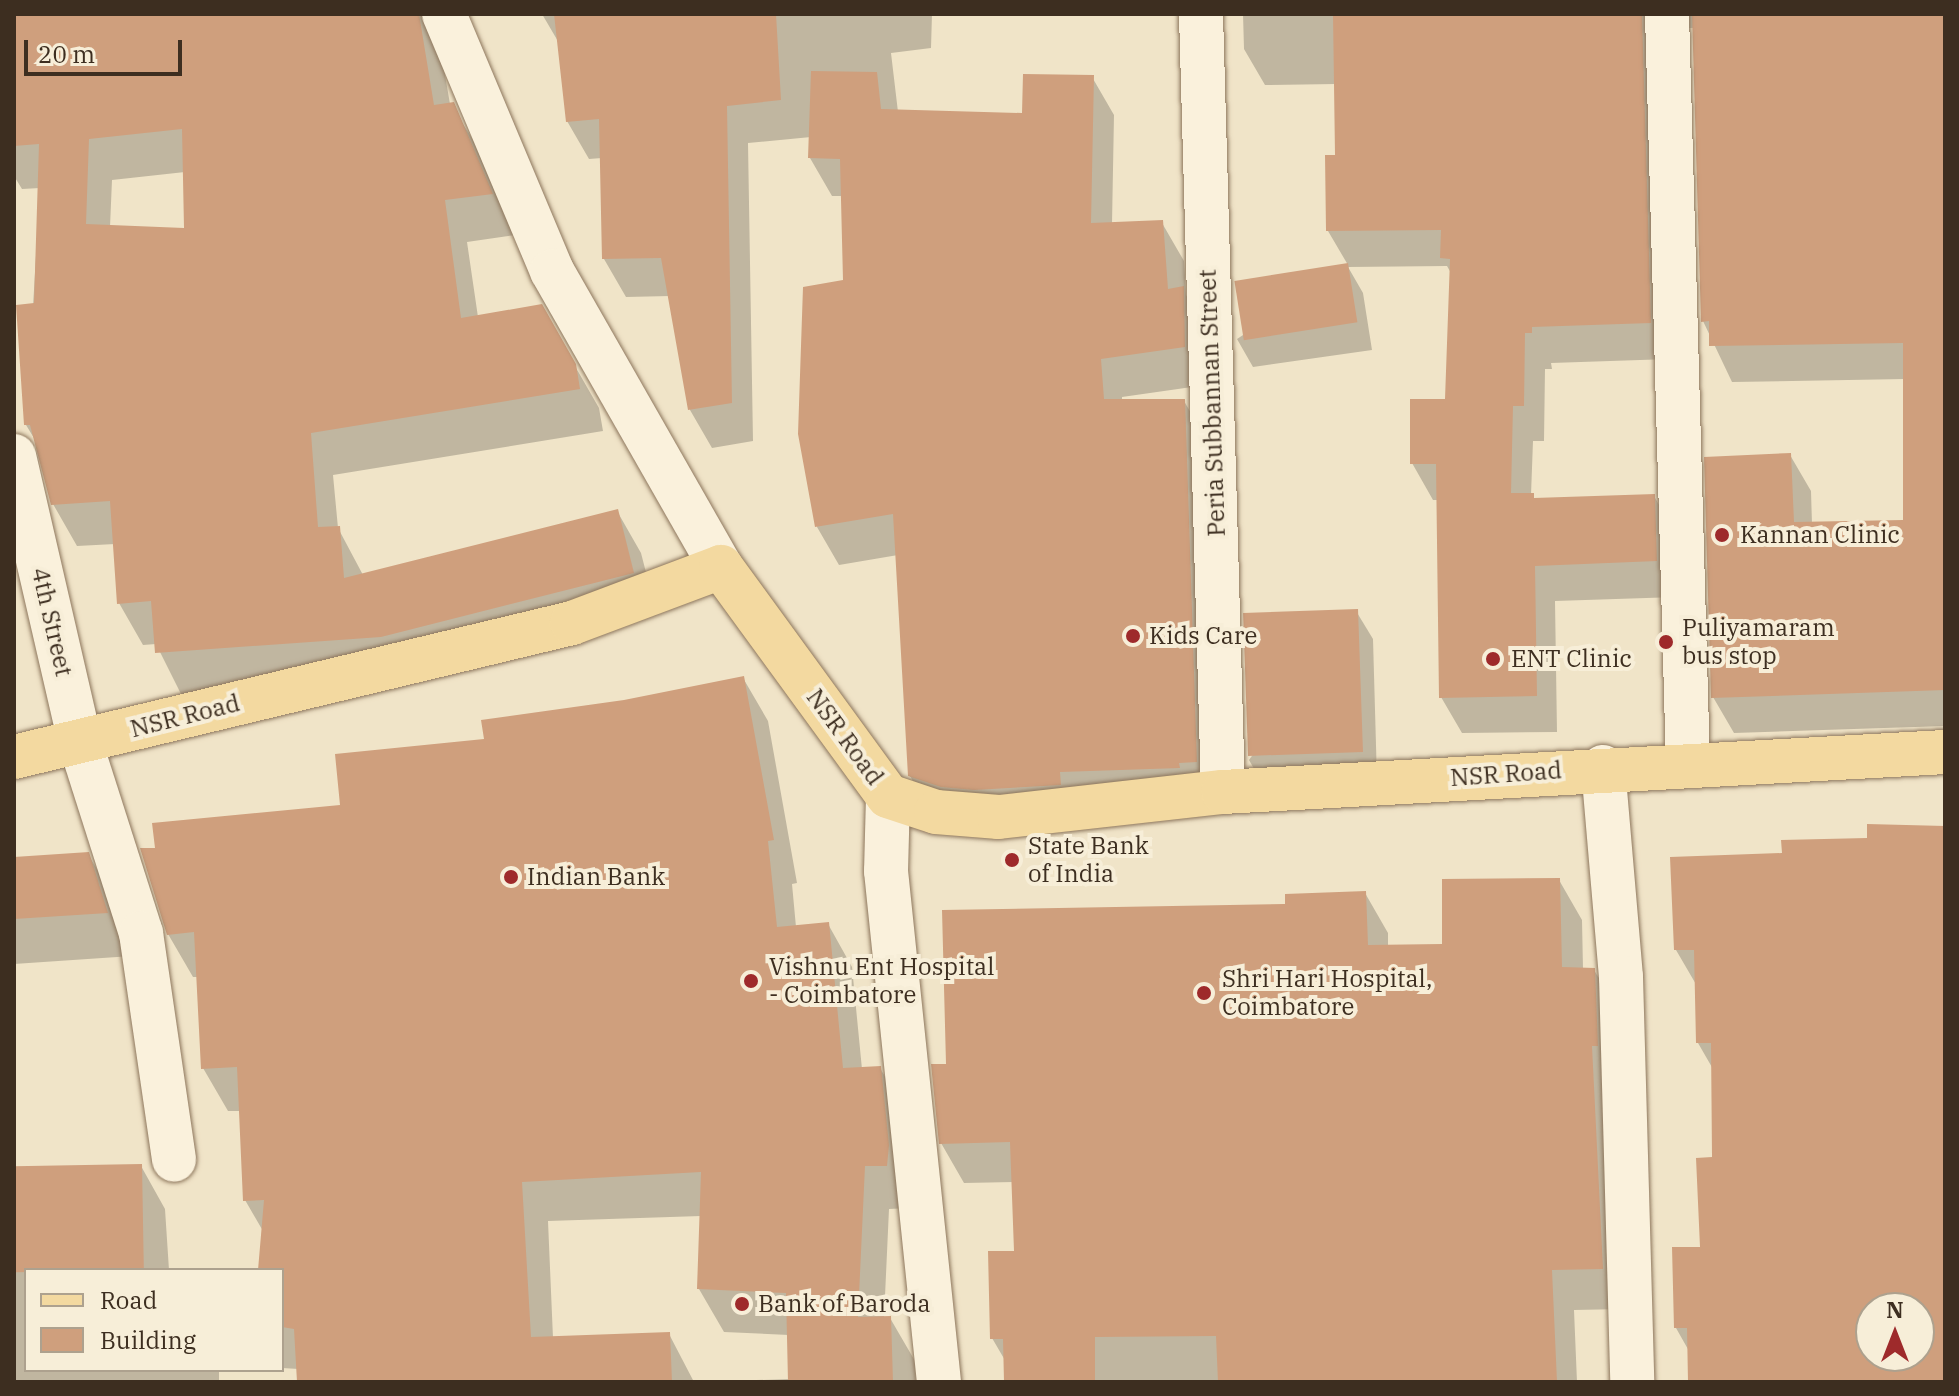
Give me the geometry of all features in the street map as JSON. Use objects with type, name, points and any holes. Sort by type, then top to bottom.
[{"type":"main road","name":"NSR Road","points":[[14,757],[572,623],[721,567],[888,796],[936,812],[999,817],[1223,792],[1603,767],[1688,766],[1945,752]]},
{"type":"street","points":[[444,14],[552,271],[721,567]]},
{"type":"street","name":"Peria Subbannan Street","points":[[1201,14],[1223,792]]},
{"type":"street","points":[[1667,14],[1688,766]]},
{"type":"street","name":"4th Street","points":[[14,456],[80,742],[141,933],[174,1160]]},
{"type":"street","points":[[1603,767],[1621,977],[1632,1382]]},
{"type":"street","points":[[888,796],[886,871],[939,1382]]},
{"type":"building","points":[[14,14],[419,14],[434,105],[454,102],[493,194],[445,200],[461,318],[542,304],[576,364],[580,389],[311,433],[318,527],[340,526],[344,578],[618,509],[634,573],[381,637],[155,653],[151,601],[117,604],[110,501],[51,505],[30,425],[24,425],[16,305],[34,303],[39,144],[14,146]],"holes":[[[182,129],[184,228],[86,224],[89,139]]]},
{"type":"building","points":[[554,14],[776,14],[781,100],[727,106],[732,403],[688,410],[661,258],[602,259],[599,119],[566,122]]},
{"type":"building","points":[[1333,14],[1642,14],[1651,323],[1532,327],[1532,333],[1525,333],[1524,406],[1513,406],[1511,493],[1534,493],[1534,498],[1655,494],[1657,561],[1535,566],[1537,696],[1439,698],[1436,464],[1410,464],[1410,399],[1445,399],[1450,259],[1440,258],[1441,230],[1326,231],[1325,155],[1335,155]]},
{"type":"building","points":[[1692,14],[1945,14],[1945,690],[1711,698],[1704,457],[1791,453],[1794,522],[1903,520],[1903,343],[1709,346],[1709,321],[1701,322]]},
{"type":"building","points":[[811,71],[877,72],[881,109],[1022,113],[1023,74],[1094,75],[1091,223],[1163,220],[1168,289],[1184,286],[1185,347],[1101,359],[1104,399],[1185,399],[1197,762],[1179,763],[1180,768],[1060,772],[1061,785],[974,790],[941,787],[908,776],[893,514],[815,527],[798,434],[803,287],[843,280],[840,159],[808,158]]},
{"type":"building","points":[[1348,263],[1357,322],[1244,340],[1234,281]]},
{"type":"building","points":[[1358,609],[1363,752],[1248,756],[1243,613]]},
{"type":"building","points":[[744,676],[774,840],[768,841],[777,927],[829,922],[843,1068],[881,1066],[889,1145],[887,1166],[865,1166],[858,1317],[891,1316],[893,1382],[788,1382],[786,1293],[697,1289],[701,1172],[522,1182],[531,1337],[670,1332],[672,1382],[297,1382],[294,1329],[284,1327],[284,1268],[258,1268],[264,1200],[243,1201],[237,1067],[201,1069],[194,932],[167,935],[140,848],[155,848],[152,823],[340,805],[335,754],[484,739],[481,720],[624,700]]},
{"type":"building","points":[[1867,824],[1945,826],[1945,1382],[1688,1382],[1687,1328],[1674,1328],[1672,1247],[1700,1247],[1696,1158],[1712,1157],[1711,1043],[1696,1043],[1694,950],[1674,950],[1670,857],[1782,853],[1781,840],[1867,838]]},
{"type":"building","points":[[89,852],[108,913],[14,919],[14,857]]},
{"type":"building","points":[[1560,878],[1562,967],[1595,968],[1598,1046],[1592,1046],[1603,1269],[1552,1270],[1557,1382],[1218,1382],[1216,1336],[1095,1337],[1095,1382],[1004,1382],[1003,1339],[990,1339],[988,1251],[1014,1251],[1010,1142],[939,1144],[931,1064],[946,1064],[942,910],[1285,904],[1285,894],[1366,891],[1368,945],[1442,944],[1442,879]]},
{"type":"building","points":[[142,1164],[144,1268],[24,1268],[24,1272],[16,1272],[14,1166]]},
{"type":"place","name":"Kannan Clinic","points":[[1722,535]]},
{"type":"place","name":"Kids Care","points":[[1133,636]]},
{"type":"place","name":"Puliyamaram bus stop","points":[[1666,642]]},
{"type":"place","name":"ENT Clinic","points":[[1493,659]]},
{"type":"place","name":"State Bank of India","points":[[1012,860]]},
{"type":"place","name":"Indian Bank","points":[[511,877]]},
{"type":"place","name":"Vishnu Ent Hospital - Coimbatore","points":[[751,981]]},
{"type":"place","name":"Shri Hari Hospital, Coimbatore","points":[[1204,993]]},
{"type":"place","name":"Bank of Baroda","points":[[742,1304]]}]
